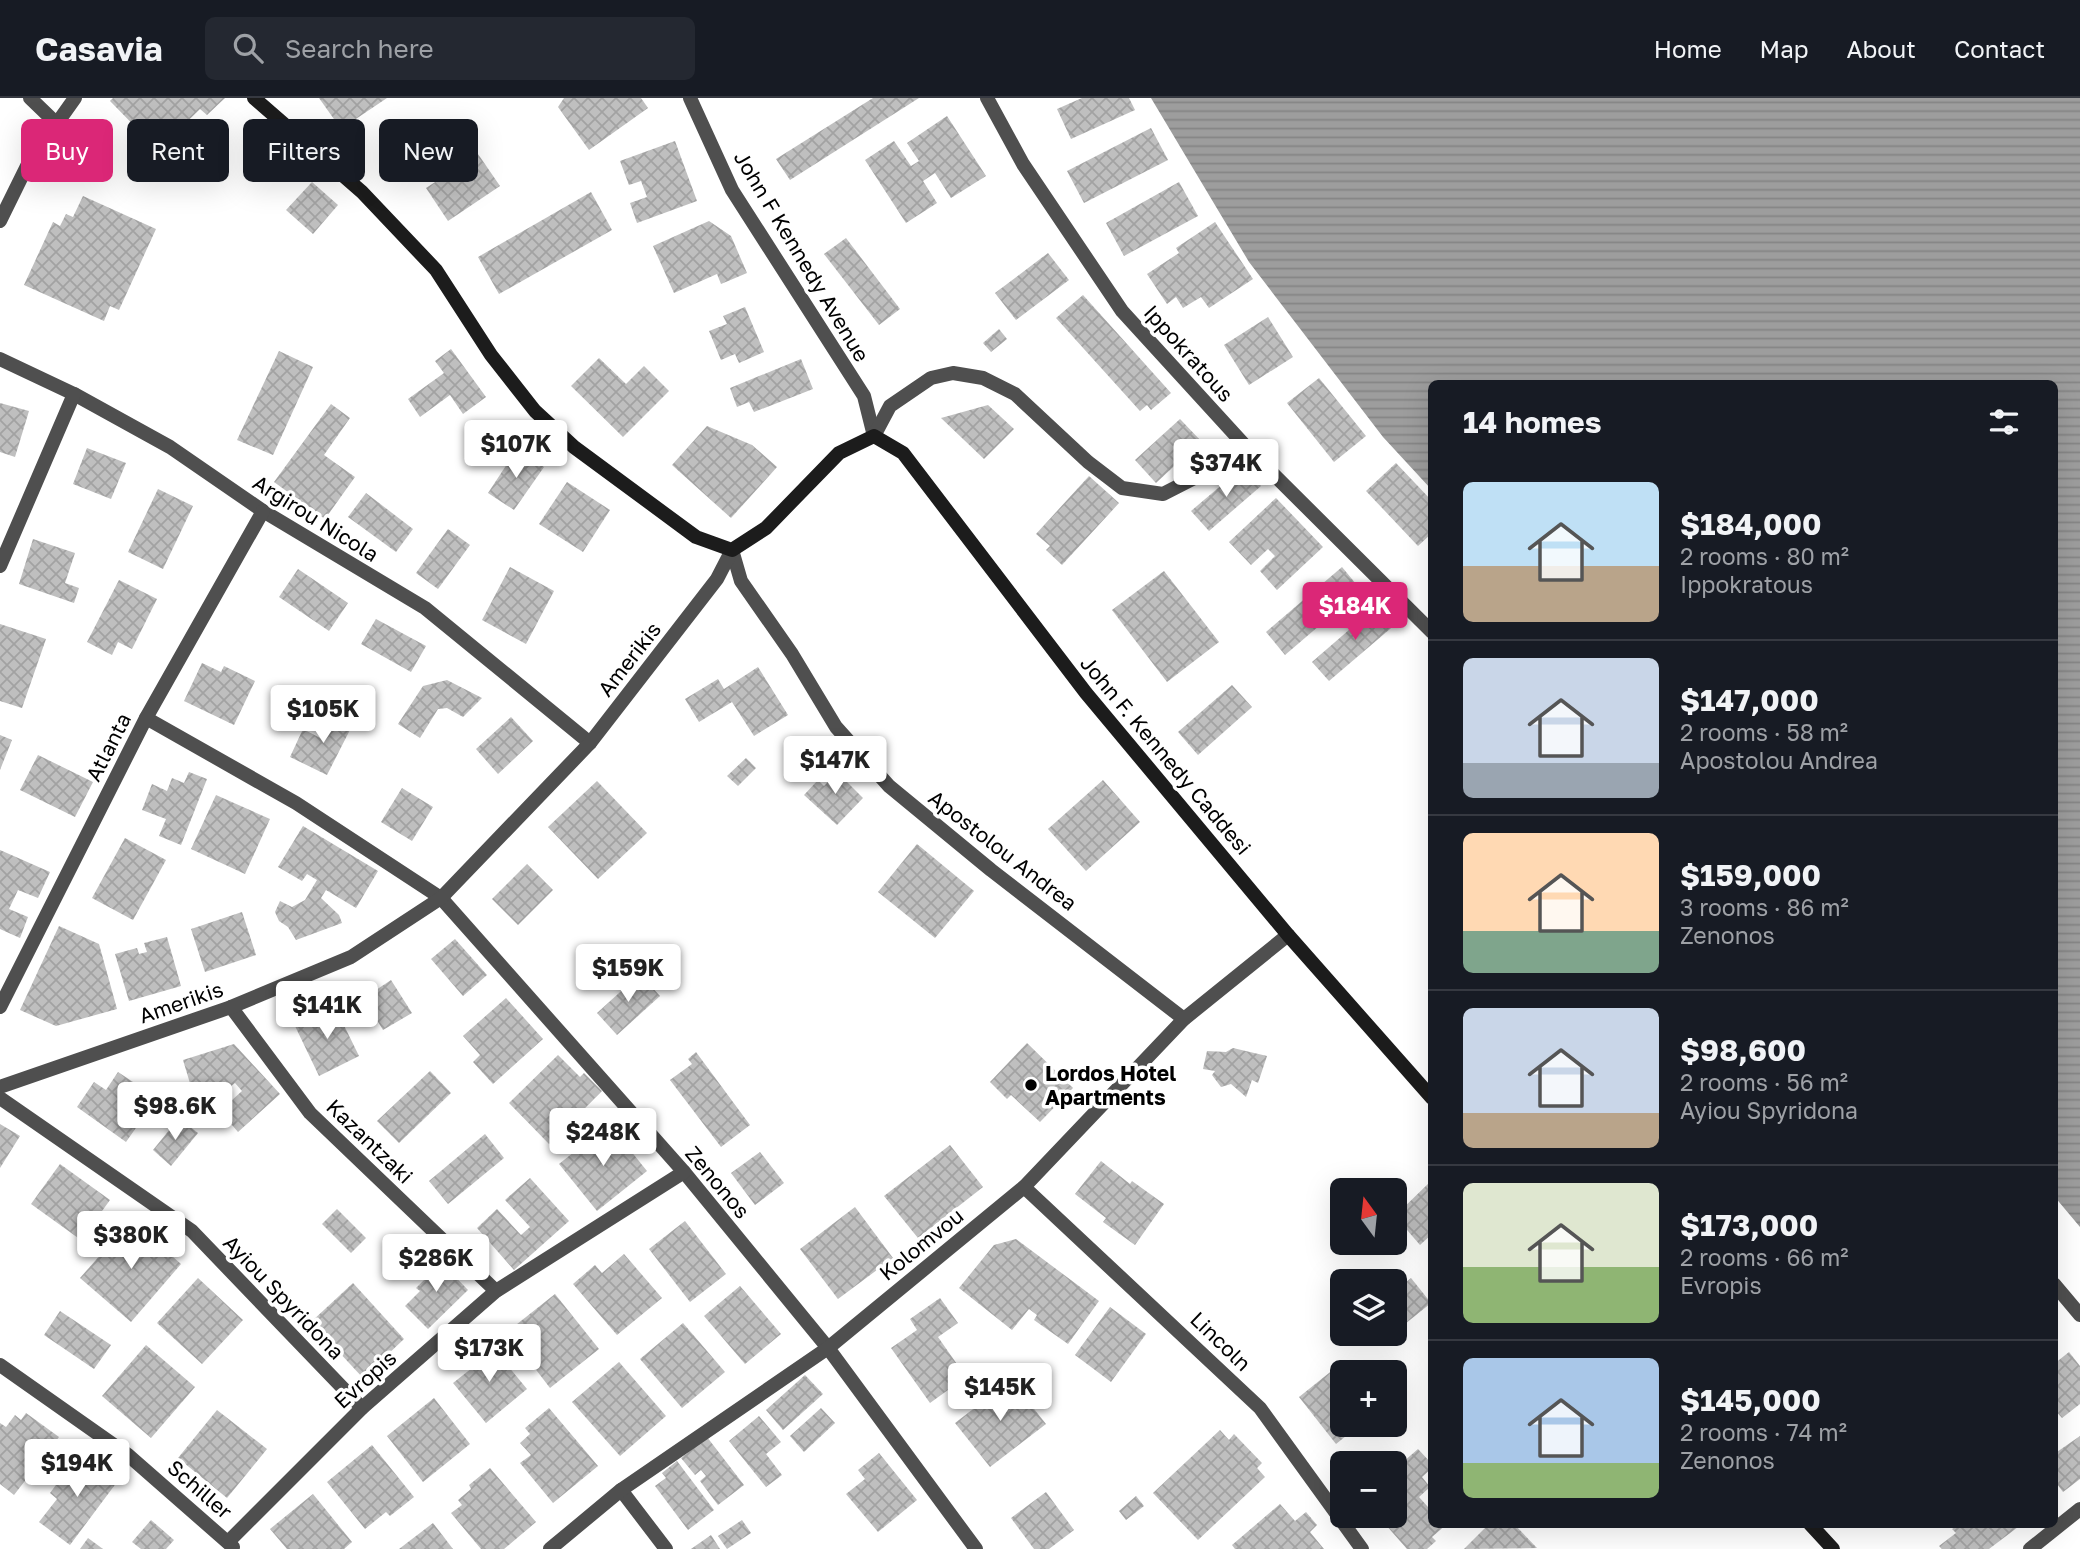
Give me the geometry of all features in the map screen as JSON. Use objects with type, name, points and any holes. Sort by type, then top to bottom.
[{"type":"street","points":[[30,98],[52,119]]},
{"type":"street","points":[[60,119],[75,98]]},
{"type":"street","points":[[254,98],[362,192],[436,270],[491,355],[545,420],[574,447],[695,537],[732,550]]},
{"type":"street","name":"John F Kennedy Avenue","points":[[690,98],[732,190],[864,396],[874,436]]},
{"type":"street","name":"Ippokratous","points":[[988,98],[1023,164],[1122,311],[1249,450],[1428,628]]},
{"type":"street","points":[[0,221],[21,178]]},
{"type":"street","name":"Argirou Nicola","points":[[0,359],[74,394],[170,447],[263,511],[425,608],[590,743]]},
{"type":"street","points":[[874,436],[890,406],[931,378],[953,373],[983,378],[1015,394],[1088,463],[1122,488],[1163,494],[1249,450]]},
{"type":"street","points":[[0,566],[74,394]]},
{"type":"street","name":"Amerikis","points":[[0,1087],[231,1007],[351,957],[441,898],[590,743],[717,579],[732,550],[766,528],[839,453],[874,436]]},
{"type":"street","name":"John F. Kennedy Caddesi","points":[[874,436],[903,453],[1086,693],[1288,935],[1428,1093]]},
{"type":"street","name":"Atlanta","points":[[0,1007],[146,718],[263,511]]},
{"type":"street","name":"Apostolou Andrea","points":[[732,550],[741,581],[792,654],[835,727],[889,786],[991,870],[1184,1019]]},
{"type":"street","name":"Zenonos","points":[[146,718],[296,803],[441,898],[684,1172],[828,1348],[976,1549]]},
{"type":"street","name":"Kolomvou","points":[[550,1549],[621,1490],[828,1348],[1024,1187],[1184,1019],[1288,935]]},
{"type":"street","name":"Kazantzaki","points":[[231,1007],[310,1113],[496,1291]]},
{"type":"street","name":"Ayiou Spyridona","points":[[0,1098],[192,1231],[362,1408]]},
{"type":"street","name":"Evropis","points":[[231,1545],[362,1408],[496,1291],[684,1172]]},
{"type":"street","name":"Lincoln","points":[[1024,1187],[1260,1408],[1362,1549]]},
{"type":"street","points":[[2058,1289],[2080,1315]]},
{"type":"street","name":"Schiller","points":[[1,1368],[128,1455],[231,1545]]},
{"type":"street","points":[[621,1490],[666,1549]]},
{"type":"street","points":[[2058,1527],[2080,1509]]},
{"type":"street","points":[[1814,1528],[1833,1549]]},
{"type":"street","points":[[2030,1549],[2056,1528]]},
{"type":"shaded area","points":[[1151,98],[2080,98],[2080,1227],[2058,1201],[2058,380],[1428,380],[1428,486],[1383,437],[1249,262]]},
{"type":"building","points":[[113,98],[225,98],[207,115],[200,109],[190,119],[128,119],[110,101]]},
{"type":"building","points":[[319,98],[387,98],[356,119],[334,119]]},
{"type":"building","points":[[564,98],[641,98],[648,108],[589,150],[558,107]]},
{"type":"building","points":[[873,98],[919,98],[790,180],[776,159]]},
{"type":"building","points":[[1082,98],[1129,98],[1135,110],[1071,139],[1057,109]]},
{"type":"building","points":[[947,116],[986,176],[951,198],[935,173],[923,181],[937,203],[906,223],[865,160],[894,141],[911,166],[919,161],[907,143]]},
{"type":"building","points":[[1151,128],[1168,160],[1084,203],[1067,171]]},
{"type":"building","points":[[675,141],[697,201],[637,223],[630,203],[647,197],[641,181],[629,185],[620,161]]},
{"type":"building","points":[[478,154],[500,186],[448,221],[426,188],[435,182],[478,182]]},
{"type":"building","points":[[312,182],[338,205],[313,234],[286,210]]},
{"type":"building","points":[[1179,182],[1198,216],[1124,256],[1106,223]]},
{"type":"building","points":[[591,192],[612,230],[499,294],[478,257]]},
{"type":"building","points":[[83,196],[156,229],[119,310],[110,306],[104,321],[24,285],[53,222],[60,226],[66,214],[73,217]]},
{"type":"building","points":[[709,221],[731,236],[747,273],[721,284],[717,274],[674,293],[653,246]]},
{"type":"building","points":[[1215,222],[1253,279],[1209,308],[1201,297],[1183,308],[1176,297],[1167,304],[1147,274],[1179,253],[1176,248]]},
{"type":"building","points":[[846,238],[900,309],[879,325],[824,254]]},
{"type":"building","points":[[1048,253],[1069,280],[1016,320],[995,293]]},
{"type":"building","points":[[1083,295],[1171,393],[1151,410],[1147,405],[1140,411],[1056,318]]},
{"type":"building","points":[[745,307],[764,352],[739,363],[735,354],[721,360],[709,331],[727,324],[723,316]]},
{"type":"building","points":[[1268,317],[1293,357],[1249,385],[1224,345]]},
{"type":"building","points":[[999,329],[1007,339],[991,352],[983,343]]},
{"type":"building","points":[[451,349],[486,397],[463,414],[450,395],[420,417],[408,399],[444,373],[435,361]]},
{"type":"building","points":[[279,351],[313,367],[273,455],[237,440]]},
{"type":"building","points":[[599,358],[626,384],[644,366],[669,391],[623,437],[571,386]]},
{"type":"building","points":[[801,359],[813,389],[754,412],[749,402],[737,407],[730,388]]},
{"type":"building","points":[[1319,378],[1366,436],[1334,462],[1287,403]]},
{"type":"building","points":[[0,403],[29,411],[15,457],[0,452]]},
{"type":"building","points":[[331,404],[350,418],[324,455],[355,477],[325,519],[274,482]]},
{"type":"building","points":[[988,405],[1014,429],[984,459],[941,418]]},
{"type":"building","points":[[1180,419],[1201,441],[1156,483],[1135,460]]},
{"type":"building","points":[[707,426],[752,445],[777,467],[731,518],[672,465]]},
{"type":"building","points":[[87,448],[126,463],[111,499],[73,484]]},
{"type":"building","points":[[517,449],[544,467],[514,510],[488,493]]},
{"type":"building","points":[[1396,463],[1428,497],[1428,537],[1418,546],[1366,491]]},
{"type":"building","points":[[1244,466],[1261,486],[1209,531],[1191,511]]},
{"type":"building","points":[[1089,476],[1119,503],[1062,565],[1046,550],[1050,546],[1036,534]]},
{"type":"building","points":[[567,482],[610,510],[583,552],[539,524]]},
{"type":"building","points":[[158,489],[193,506],[163,569],[128,552]]},
{"type":"building","points":[[366,493],[413,529],[396,552],[348,517]]},
{"type":"building","points":[[1276,498],[1323,547],[1277,590],[1260,571],[1275,556],[1268,549],[1251,565],[1229,542]]},
{"type":"building","points":[[448,529],[470,545],[438,589],[416,573]]},
{"type":"building","points":[[33,539],[75,553],[65,583],[79,588],[74,603],[19,584]]},
{"type":"building","points":[[510,567],[554,591],[526,644],[482,620]]},
{"type":"building","points":[[1342,567],[1361,590],[1285,655],[1266,632]]},
{"type":"building","points":[[298,569],[348,603],[329,631],[279,597]]},
{"type":"building","points":[[1164,571],[1219,642],[1167,682],[1112,610]]},
{"type":"building","points":[[119,580],[157,599],[132,649],[118,642],[112,655],[87,642]]},
{"type":"building","points":[[1380,603],[1397,623],[1329,681],[1312,662]]},
{"type":"building","points":[[376,619],[426,646],[411,672],[361,644]]},
{"type":"building","points":[[0,624],[46,639],[22,708],[0,701]]},
{"type":"building","points":[[202,663],[221,672],[224,666],[255,681],[234,725],[184,701]]},
{"type":"building","points":[[758,667],[788,715],[754,736],[732,702],[699,722],[685,699],[718,679],[724,689]]},
{"type":"building","points":[[447,680],[482,698],[463,717],[447,708],[438,709],[420,738],[398,724],[423,686]]},
{"type":"building","points":[[1232,685],[1252,707],[1198,755],[1178,732]]},
{"type":"building","points":[[339,712],[355,720],[327,775],[290,757],[303,729],[324,740]]},
{"type":"building","points":[[511,717],[533,741],[498,774],[476,749]]},
{"type":"building","points":[[0,735],[12,740],[0,770]]},
{"type":"building","points":[[38,755],[93,782],[75,817],[20,790]]},
{"type":"building","points":[[746,758],[756,768],[738,786],[727,776]]},
{"type":"building","points":[[844,766],[854,775],[847,782],[863,798],[837,825],[804,795],[818,780],[824,786]]},
{"type":"building","points":[[189,772],[207,779],[181,845],[159,836],[166,819],[142,810],[152,784],[167,791],[172,778],[184,783]]},
{"type":"building","points":[[1103,780],[1140,822],[1086,871],[1048,829]]},
{"type":"building","points":[[597,781],[647,833],[598,879],[548,827]]},
{"type":"building","points":[[402,788],[433,807],[412,841],[381,822]]},
{"type":"building","points":[[216,795],[270,819],[245,874],[191,849]]},
{"type":"building","points":[[303,826],[378,871],[356,908],[326,890],[321,898],[339,915],[342,923],[296,940],[288,927],[279,921],[275,912],[280,901],[292,907],[305,900],[317,880],[307,874],[302,881],[278,867]]},
{"type":"building","points":[[125,838],[166,860],[133,920],[92,898]]},
{"type":"building","points":[[917,844],[974,891],[935,938],[878,892]]},
{"type":"building","points":[[0,850],[50,872],[38,898],[18,890],[9,909],[28,917],[20,938],[0,929]]},
{"type":"building","points":[[527,864],[553,890],[518,925],[492,899]]},
{"type":"building","points":[[242,912],[256,955],[205,972],[191,929]]},
{"type":"building","points":[[59,926],[99,944],[117,1009],[56,1026],[20,1010]]},
{"type":"building","points":[[167,937],[181,986],[129,1001],[115,954],[137,948],[139,954],[147,952],[144,943]]},
{"type":"building","points":[[455,939],[487,975],[463,996],[431,959]]},
{"type":"building","points":[[640,974],[660,996],[617,1035],[597,1013]]},
{"type":"building","points":[[391,980],[412,1013],[383,1030],[359,991],[372,983],[376,990]]},
{"type":"building","points":[[506,998],[543,1039],[493,1084],[473,1062],[480,1055],[463,1036]]},
{"type":"building","points":[[335,1007],[359,1056],[319,1076],[295,1026]]},
{"type":"building","name":"Lordos Hotel Apartments","points":[[1027,1043],[1073,1088],[1040,1122],[1011,1095],[1007,1099],[990,1082]]},
{"type":"building","points":[[234,1044],[280,1094],[238,1132],[220,1111],[242,1091],[235,1083],[225,1091],[195,1100],[183,1060]]},
{"type":"building","points":[[1233,1048],[1267,1056],[1258,1083],[1252,1080],[1246,1097],[1231,1084],[1221,1087],[1212,1075],[1215,1071],[1203,1069],[1207,1051],[1226,1052]]},
{"type":"building","points":[[696,1052],[750,1125],[721,1147],[670,1080],[692,1064],[688,1059]]},
{"type":"building","points":[[558,1055],[580,1077],[584,1073],[602,1091],[549,1144],[509,1103]]},
{"type":"building","points":[[430,1071],[451,1093],[399,1143],[377,1121]]},
{"type":"building","points":[[118,1072],[157,1098],[126,1142],[77,1107],[94,1082],[106,1090]]},
{"type":"building","points":[[179,1118],[198,1133],[171,1166],[153,1150]]},
{"type":"building","points":[[0,1124],[20,1136],[0,1168]]},
{"type":"building","points":[[609,1124],[647,1171],[597,1211],[559,1164]]},
{"type":"building","points":[[485,1134],[504,1158],[448,1204],[429,1181]]},
{"type":"building","points":[[950,1145],[983,1187],[918,1238],[884,1196]]},
{"type":"building","points":[[760,1152],[784,1183],[755,1205],[731,1173]]},
{"type":"building","points":[[1101,1161],[1130,1184],[1132,1181],[1164,1204],[1135,1245],[1103,1222],[1106,1218],[1075,1194]]},
{"type":"building","points":[[60,1164],[110,1200],[81,1240],[31,1204]]},
{"type":"building","points":[[530,1178],[569,1221],[514,1270],[477,1228],[497,1209],[521,1235],[530,1227],[505,1200]]},
{"type":"building","points":[[1428,1184],[1428,1238],[1420,1245],[1407,1230],[1407,1204]]},
{"type":"building","points":[[855,1207],[893,1258],[838,1299],[800,1249]]},
{"type":"building","points":[[337,1209],[366,1238],[351,1253],[322,1224]]},
{"type":"building","points":[[131,1220],[181,1264],[131,1322],[80,1278]]},
{"type":"building","points":[[685,1221],[726,1274],[690,1302],[649,1249]]},
{"type":"building","points":[[1016,1239],[1099,1301],[1068,1344],[1034,1320],[1037,1315],[1029,1309],[1012,1330],[959,1288],[994,1245]]},
{"type":"building","points":[[624,1254],[662,1298],[617,1335],[573,1284],[595,1265],[602,1273]]},
{"type":"building","points":[[437,1258],[468,1290],[428,1329],[405,1306],[420,1291],[416,1288],[425,1279],[421,1274]]},
{"type":"building","points":[[198,1278],[243,1320],[202,1364],[157,1323]]},
{"type":"building","points":[[1411,1278],[1428,1299],[1428,1305],[1407,1322],[1407,1281]]},
{"type":"building","points":[[353,1283],[404,1339],[363,1378],[311,1322]]},
{"type":"building","points":[[740,1286],[781,1334],[745,1364],[704,1316]]},
{"type":"building","points":[[555,1294],[599,1349],[550,1388],[507,1332]]},
{"type":"building","points":[[940,1298],[958,1323],[938,1337],[966,1377],[930,1403],[891,1348],[917,1330],[910,1319]]},
{"type":"building","points":[[1110,1307],[1146,1334],[1111,1382],[1075,1355]]},
{"type":"building","points":[[60,1311],[111,1345],[94,1369],[44,1335]]},
{"type":"building","points":[[683,1323],[725,1372],[682,1408],[640,1359]]},
{"type":"building","points":[[490,1344],[527,1389],[486,1423],[453,1383],[472,1368],[468,1362]]},
{"type":"building","points":[[146,1345],[195,1387],[151,1438],[102,1396]]},
{"type":"building","points":[[2069,1352],[2080,1366],[2080,1404],[2062,1418],[2058,1414],[2058,1361]]},
{"type":"building","points":[[619,1362],[666,1416],[620,1456],[572,1402]]},
{"type":"building","points":[[1330,1372],[1330,1436],[1299,1397]]},
{"type":"building","points":[[805,1375],[823,1394],[783,1430],[766,1410]]},
{"type":"building","points":[[1011,1380],[1046,1424],[990,1467],[955,1423]]},
{"type":"building","points":[[434,1398],[470,1444],[423,1482],[387,1436]]},
{"type":"building","points":[[549,1408],[598,1466],[553,1503],[520,1463],[531,1455],[520,1443],[530,1434],[525,1428]]},
{"type":"building","points":[[821,1408],[835,1423],[804,1452],[790,1436]]},
{"type":"building","points":[[217,1410],[267,1449],[227,1498],[178,1458]]},
{"type":"building","points":[[26,1413],[59,1437],[14,1495],[0,1484],[0,1423],[6,1427],[15,1415],[21,1420]]},
{"type":"building","points":[[759,1416],[781,1442],[766,1454],[782,1475],[766,1487],[729,1441]]},
{"type":"building","points":[[1220,1430],[1229,1440],[1234,1434],[1262,1463],[1257,1468],[1265,1477],[1198,1540],[1153,1493]]},
{"type":"building","points":[[2080,1436],[2080,1479],[2063,1492],[2058,1485],[2058,1451]]},
{"type":"building","points":[[707,1437],[744,1485],[718,1505],[700,1481],[706,1476],[701,1470],[695,1475],[681,1458]]},
{"type":"building","points":[[1330,1437],[1345,1437],[1336,1444]]},
{"type":"building","points":[[372,1445],[414,1497],[390,1516],[386,1512],[365,1529],[327,1482]]},
{"type":"building","points":[[1418,1449],[1428,1460],[1428,1472],[1422,1477],[1428,1489],[1419,1497],[1428,1507],[1428,1528],[1442,1528],[1432,1537],[1436,1541],[1427,1549],[1407,1549],[1389,1528],[1407,1528],[1407,1459]]},
{"type":"building","points":[[879,1453],[917,1500],[878,1532],[846,1494],[865,1479],[858,1470]]},
{"type":"building","points":[[79,1454],[117,1482],[70,1545],[39,1522],[57,1499],[50,1493]]},
{"type":"building","points":[[677,1461],[714,1510],[688,1530],[655,1486],[666,1478],[662,1473]]},
{"type":"building","points":[[490,1468],[536,1522],[504,1549],[481,1549],[451,1513],[462,1505],[458,1500],[471,1489],[469,1485]]},
{"type":"building","points":[[1046,1492],[1074,1530],[1049,1549],[1034,1549],[1011,1518]]},
{"type":"building","points":[[313,1494],[352,1542],[344,1549],[287,1549],[270,1529]]},
{"type":"building","points":[[1136,1496],[1144,1506],[1126,1520],[1119,1511]]},
{"type":"building","points":[[1280,1504],[1295,1521],[1306,1512],[1317,1525],[1310,1532],[1324,1549],[1235,1549],[1232,1545]]},
{"type":"building","points":[[151,1520],[174,1540],[166,1549],[141,1549],[132,1542]]},
{"type":"building","points":[[742,1520],[751,1533],[727,1549],[718,1536]]},
{"type":"building","points":[[433,1523],[453,1549],[399,1549]]},
{"type":"building","points":[[1485,1528],[1518,1528],[1537,1548],[1464,1549]]},
{"type":"building","points":[[2017,1528],[1989,1549],[1942,1549],[1939,1546],[1956,1533],[1952,1529]]},
{"type":"building","points":[[711,1535],[720,1549],[691,1549]]},
{"type":"building","points":[[88,1538],[103,1549],[80,1549]]},
{"type":"place","name":"Lordos Hotel Apartments","points":[[1031,1085]]}]
